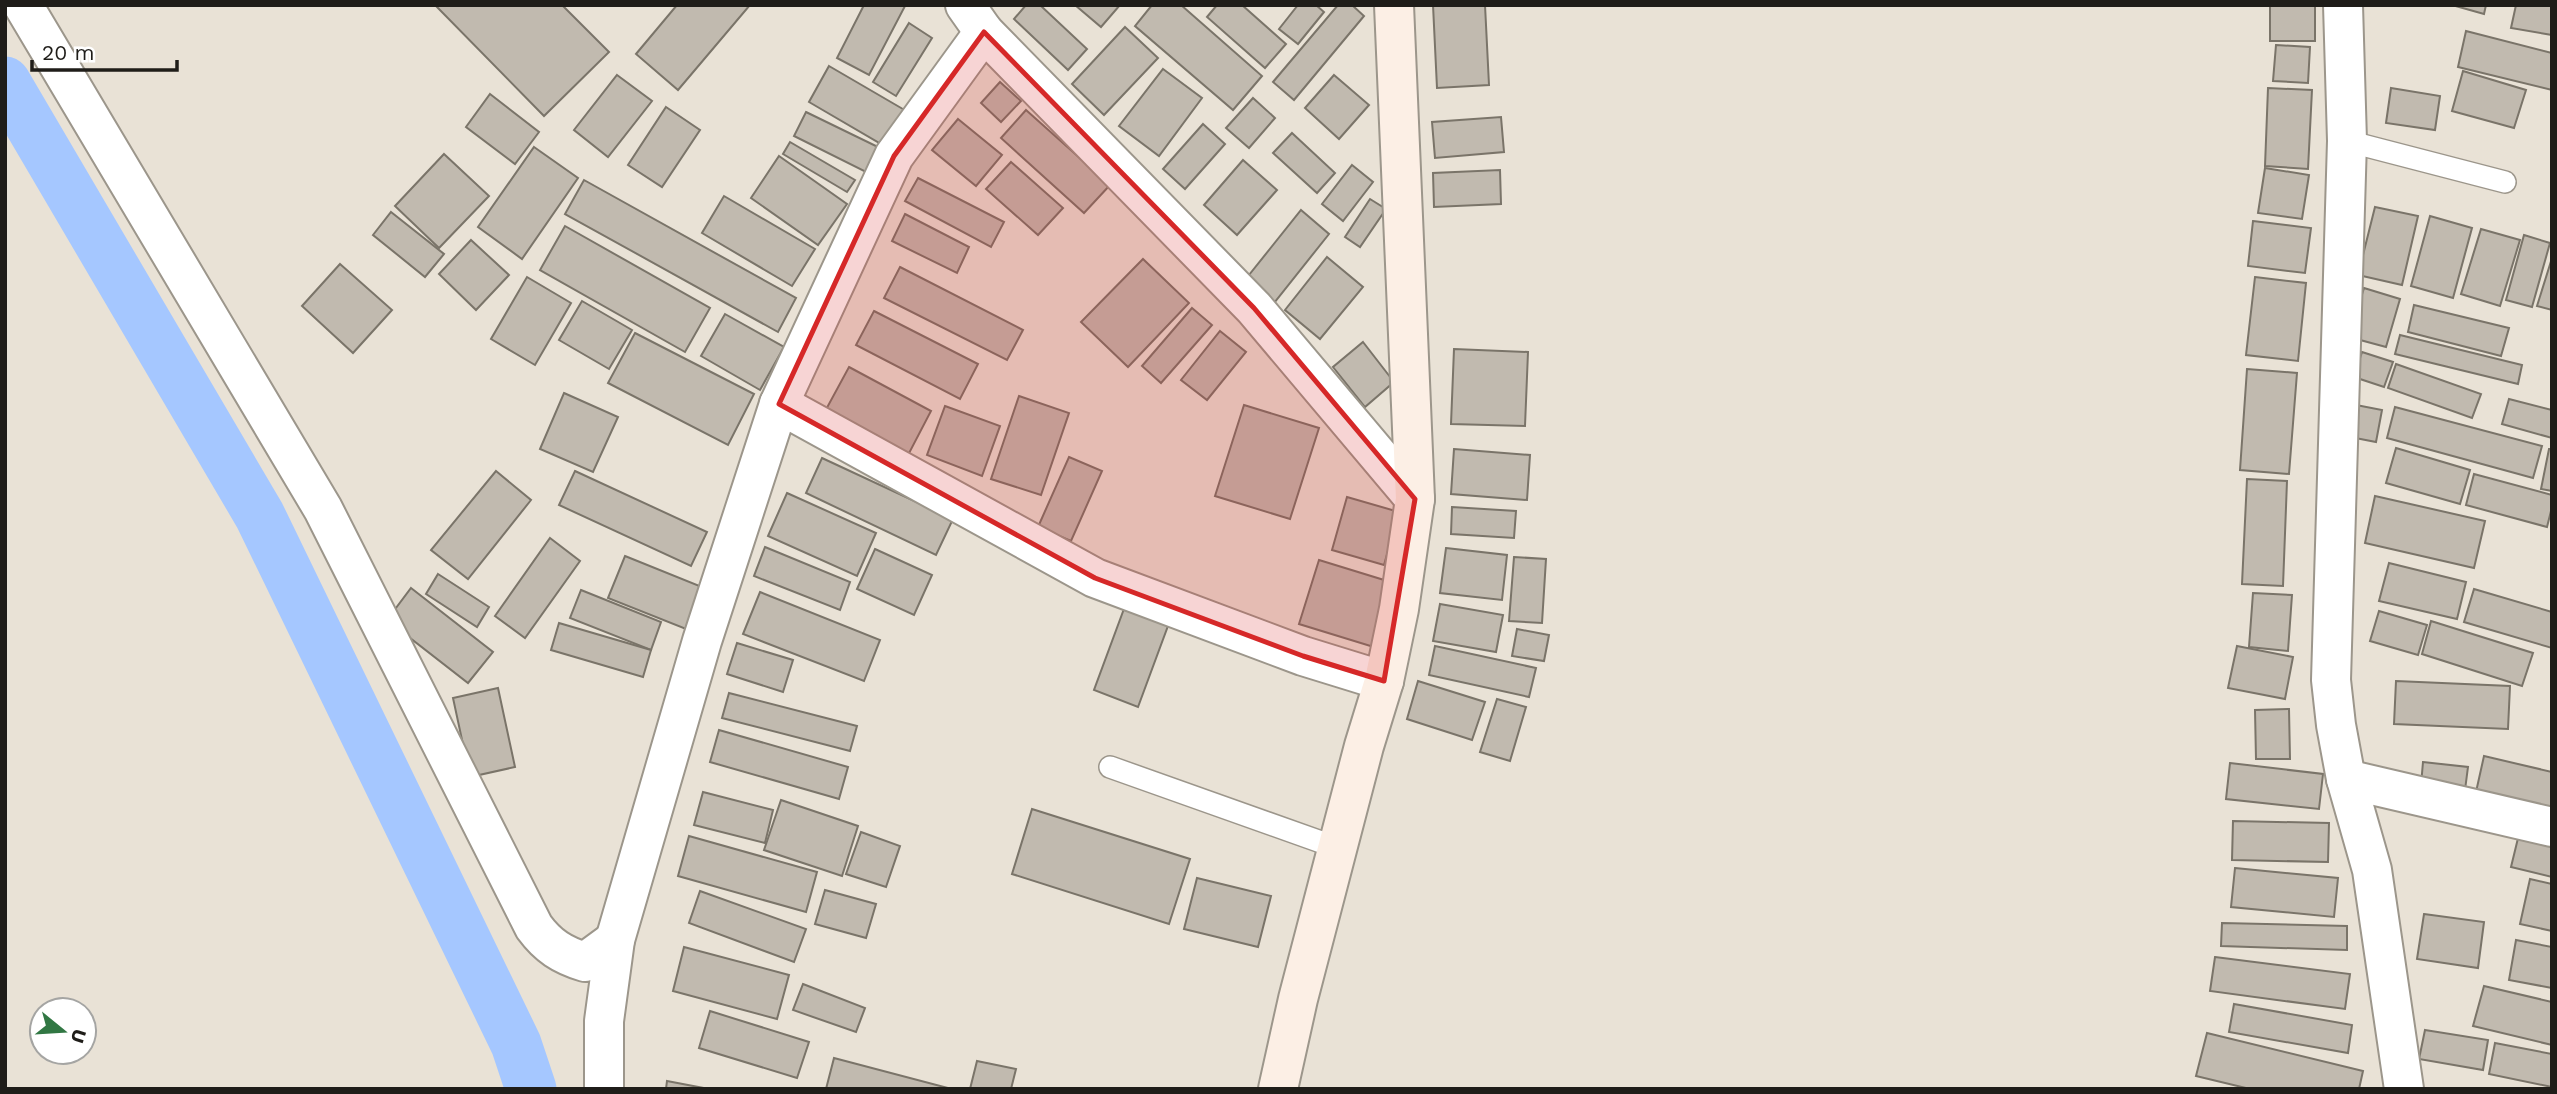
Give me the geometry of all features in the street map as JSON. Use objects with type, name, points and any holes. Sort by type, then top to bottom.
[{"type":"street","points":[[23,5],[323,509],[534,927],[545,942],[564,955],[584,962],[615,940]]},
{"type":"street","points":[[1278,1089],[1298,999],[1384,681],[1399,609],[1415,499],[1394,5]]},
{"type":"street","points":[[2343,5],[2347,141],[2331,680],[2346,779],[2372,870],[2404,1089]]},
{"type":"street","points":[[604,1089],[604,1021],[615,940],[702,641],[779,404],[894,156],[974,19],[1254,308],[1415,499]]},
{"type":"street","points":[[779,404],[1095,578],[1291,652],[1384,681]]},
{"type":"street","points":[[2346,779],[2552,827]]},
{"type":"lane","points":[[2347,141],[2505,182]]},
{"type":"lane","points":[[1110,766],[1338,848]]},
{"type":"highlighted area","points":[[984,32],[1254,308],[1415,499],[1384,681],[1303,656],[1095,578],[779,404],[894,156]]},
{"type":"building","points":[[435,5],[562,5],[609,52],[544,116]]},
{"type":"building","points":[[677,5],[750,5],[678,90],[636,54]]},
{"type":"building","points":[[864,5],[905,6],[869,75],[837,58]]},
{"type":"building","points":[[1026,5],[1040,5],[1087,49],[1068,70],[1014,19]]},
{"type":"building","points":[[1075,5],[1120,5],[1101,27]]},
{"type":"building","points":[[1152,5],[1181,5],[1262,76],[1233,110],[1135,26]]},
{"type":"building","points":[[1217,5],[1242,5],[1286,44],[1265,68],[1207,17]]},
{"type":"building","points":[[1298,5],[1316,5],[1324,12],[1298,44],[1279,29]]},
{"type":"building","points":[[1338,5],[1352,5],[1364,16],[1294,100],[1273,82]]},
{"type":"building","points":[[1433,5],[1485,5],[1489,85],[1437,88]]},
{"type":"building","points":[[2270,5],[2315,5],[2315,41],[2270,41]]},
{"type":"building","points":[[2452,5],[2486,5],[2484,14]]},
{"type":"building","points":[[2516,5],[2552,5],[2552,35],[2511,28]]},
{"type":"building","points":[[909,23],[932,38],[896,96],[873,82]]},
{"type":"building","points":[[1125,27],[1158,58],[1104,115],[1072,84]]},
{"type":"building","points":[[2466,31],[2552,53],[2552,90],[2458,67]]},
{"type":"building","points":[[2276,45],[2310,47],[2308,83],[2273,81]]},
{"type":"building","points":[[829,66],[908,112],[888,148],[809,102]]},
{"type":"building","points":[[1163,69],[1202,98],[1159,156],[1119,126]]},
{"type":"building","points":[[2463,71],[2526,90],[2514,128],[2452,111]]},
{"type":"building","points":[[617,75],[652,101],[608,157],[574,130]]},
{"type":"building","points":[[1334,75],[1369,105],[1339,139],[1305,108]]},
{"type":"building","points":[[1000,82],[1021,101],[1001,122],[981,103]]},
{"type":"building","points":[[2268,88],[2312,90],[2308,169],[2265,166]]},
{"type":"building","points":[[2391,88],[2440,96],[2435,130],[2386,123]]},
{"type":"building","points":[[490,94],[539,132],[515,164],[466,127]]},
{"type":"building","points":[[1253,98],[1275,118],[1249,148],[1226,128]]},
{"type":"building","points":[[666,107],[700,130],[662,187],[628,165]]},
{"type":"building","points":[[1026,110],[1110,185],[1084,213],[1001,138]]},
{"type":"building","points":[[806,112],[878,147],[866,172],[794,136]]},
{"type":"building","points":[[1501,117],[1504,152],[1435,158],[1432,122]]},
{"type":"building","points":[[958,119],[1002,155],[976,186],[932,150]]},
{"type":"building","points":[[1203,124],[1225,144],[1185,189],[1163,169]]},
{"type":"building","points":[[1292,133],[1335,173],[1317,193],[1273,153]]},
{"type":"building","points":[[790,142],[855,180],[847,192],[783,154]]},
{"type":"building","points":[[534,147],[578,178],[522,259],[478,227]]},
{"type":"building","points":[[444,154],[489,196],[439,248],[395,206]]},
{"type":"building","points":[[779,156],[847,204],[818,245],[751,198]]},
{"type":"building","points":[[1243,160],[1277,190],[1237,235],[1204,205]]},
{"type":"building","points":[[1011,162],[1063,208],[1038,235],[986,189]]},
{"type":"building","points":[[1352,165],[1373,182],[1343,221],[1322,204]]},
{"type":"building","points":[[2265,168],[2309,175],[2302,219],[2258,213]]},
{"type":"building","points":[[1500,170],[1501,204],[1434,207],[1433,173]]},
{"type":"building","points":[[918,178],[1004,222],[991,247],[905,201]]},
{"type":"building","points":[[584,180],[796,298],[778,332],[565,214]]},
{"type":"building","points":[[724,196],[815,249],[792,286],[702,233]]},
{"type":"building","points":[[1370,199],[1386,209],[1360,247],[1345,237]]},
{"type":"building","points":[[2375,207],[2418,216],[2402,285],[2358,275]]},
{"type":"building","points":[[1301,210],[1329,234],[1274,303],[1245,280]]},
{"type":"building","points":[[391,212],[444,254],[425,277],[373,235]]},
{"type":"building","points":[[905,214],[969,247],[957,273],[892,241]]},
{"type":"building","points":[[2430,216],[2472,228],[2453,298],[2411,286]]},
{"type":"building","points":[[2253,221],[2311,228],[2305,273],[2248,266]]},
{"type":"building","points":[[565,226],[710,308],[685,352],[540,270]]},
{"type":"building","points":[[2481,229],[2520,240],[2500,306],[2461,294]]},
{"type":"building","points":[[2524,235],[2550,243],[2532,307],[2506,300]]},
{"type":"building","points":[[471,240],[509,275],[476,310],[439,274]]},
{"type":"building","points":[[1327,257],[1363,287],[1320,339],[1285,310]]},
{"type":"building","points":[[2552,258],[2552,310],[2537,306]]},
{"type":"building","points":[[1143,259],[1189,303],[1128,367],[1081,322]]},
{"type":"building","points":[[340,264],[392,310],[353,353],[302,306]]},
{"type":"building","points":[[900,267],[1023,330],[1007,360],[884,298]]},
{"type":"building","points":[[527,277],[571,303],[535,365],[491,339]]},
{"type":"building","points":[[2255,277],[2306,283],[2298,361],[2246,355]]},
{"type":"building","points":[[2364,288],[2400,299],[2386,347],[2349,337]]},
{"type":"building","points":[[582,301],[632,330],[609,369],[559,340]]},
{"type":"building","points":[[2414,305],[2509,328],[2501,356],[2408,332]]},
{"type":"building","points":[[1192,308],[1212,325],[1161,383],[1142,366]]},
{"type":"building","points":[[874,311],[978,364],[960,399],[856,345]]},
{"type":"building","points":[[725,314],[784,347],[760,390],[701,356]]},
{"type":"building","points":[[1220,331],[1246,352],[1207,400],[1181,380]]},
{"type":"building","points":[[635,333],[754,394],[728,445],[608,383]]},
{"type":"building","points":[[2400,335],[2522,365],[2518,384],[2395,354]]},
{"type":"building","points":[[1363,342],[1394,382],[1365,407],[1333,367]]},
{"type":"building","points":[[1454,349],[1528,352],[1525,426],[1451,424]]},
{"type":"building","points":[[2362,352],[2393,362],[2384,387],[2354,377]]},
{"type":"building","points":[[2396,364],[2481,394],[2472,418],[2388,388]]},
{"type":"building","points":[[849,367],[931,411],[906,459],[823,415]]},
{"type":"building","points":[[2247,369],[2297,373],[2289,474],[2240,470]]},
{"type":"building","points":[[564,393],[618,417],[593,472],[540,449]]},
{"type":"building","points":[[1019,396],[1069,413],[1041,495],[991,479]]},
{"type":"building","points":[[2509,399],[2552,410],[2552,438],[2502,424]]},
{"type":"building","points":[[2351,404],[2382,410],[2376,442],[2345,436]]},
{"type":"building","points":[[1244,405],[1319,428],[1290,519],[1215,496]]},
{"type":"building","points":[[945,406],[1000,426],[982,476],[927,455]]},
{"type":"building","points":[[2395,407],[2542,446],[2533,478],[2387,438]]},
{"type":"building","points":[[2396,448],[2470,470],[2460,504],[2386,483]]},
{"type":"building","points":[[1454,449],[1530,455],[1527,500],[1451,494]]},
{"type":"building","points":[[2549,449],[2552,449],[2552,491],[2541,489]]},
{"type":"building","points":[[1069,457],[1102,471],[1071,541],[1038,527]]},
{"type":"building","points":[[822,458],[953,519],[936,555],[806,493]]},
{"type":"building","points":[[496,471],[531,500],[468,579],[431,550]]},
{"type":"building","points":[[575,471],[707,532],[691,566],[559,505]]},
{"type":"building","points":[[2474,474],[2552,495],[2547,527],[2466,505]]},
{"type":"building","points":[[2247,479],[2287,481],[2283,586],[2242,584]]},
{"type":"building","points":[[787,493],[876,533],[857,576],[768,536]]},
{"type":"building","points":[[2375,496],[2485,521],[2474,568],[2365,543]]},
{"type":"building","points":[[1347,497],[1399,512],[1384,565],[1332,550]]},
{"type":"building","points":[[1452,507],[1516,511],[1514,538],[1451,534]]},
{"type":"building","points":[[550,538],[580,561],[525,638],[495,616]]},
{"type":"building","points":[[765,547],[850,582],[840,610],[754,576]]},
{"type":"building","points":[[1446,548],[1507,555],[1502,600],[1440,593]]},
{"type":"building","points":[[875,549],[932,575],[914,615],[857,589]]},
{"type":"building","points":[[625,556],[702,587],[686,629],[608,598]]},
{"type":"building","points":[[1514,557],[1546,559],[1542,623],[1509,621]]},
{"type":"building","points":[[1319,560],[1397,584],[1377,648],[1299,624]]},
{"type":"building","points":[[2389,563],[2466,582],[2457,619],[2379,601]]},
{"type":"building","points":[[438,574],[489,607],[477,627],[426,594]]},
{"type":"building","points":[[411,588],[493,652],[468,683],[387,620]]},
{"type":"building","points":[[2474,589],[2552,612],[2552,648],[2464,622]]},
{"type":"building","points":[[581,590],[661,622],[651,650],[570,618]]},
{"type":"building","points":[[760,592],[880,640],[864,681],[743,634]]},
{"type":"building","points":[[2253,593],[2292,595],[2288,651],[2249,647]]},
{"type":"building","points":[[1128,598],[1172,615],[1138,707],[1094,690]]},
{"type":"building","points":[[1440,604],[1503,615],[1496,652],[1433,641]]},
{"type":"building","points":[[2379,611],[2427,625],[2418,655],[2370,641]]},
{"type":"building","points":[[2431,621],[2533,653],[2522,686],[2422,654]]},
{"type":"building","points":[[559,623],[651,650],[643,677],[551,650]]},
{"type":"building","points":[[1517,629],[1549,635],[1544,661],[1512,656]]},
{"type":"building","points":[[737,643],[793,660],[783,692],[727,674]]},
{"type":"building","points":[[1435,646],[1536,668],[1529,697],[1429,675]]},
{"type":"building","points":[[2237,646],[2293,657],[2285,699],[2228,688]]},
{"type":"building","points":[[1418,681],[1485,702],[1472,740],[1407,719]]},
{"type":"building","points":[[2396,681],[2510,686],[2508,729],[2394,724]]},
{"type":"building","points":[[498,688],[515,767],[470,777],[453,698]]},
{"type":"building","points":[[729,693],[857,726],[850,751],[722,718]]},
{"type":"building","points":[[1497,699],[1526,707],[1510,761],[1480,752]]},
{"type":"building","points":[[2289,709],[2290,759],[2256,759],[2255,710]]},
{"type":"building","points":[[719,730],[848,767],[839,799],[710,762]]},
{"type":"building","points":[[2484,756],[2552,772],[2552,810],[2476,792]]},
{"type":"building","points":[[2423,762],[2468,767],[2465,790],[2421,785]]},
{"type":"building","points":[[2230,763],[2323,774],[2319,809],[2226,799]]},
{"type":"building","points":[[703,792],[773,810],[765,843],[694,825]]},
{"type":"building","points":[[781,800],[858,826],[842,876],[764,850]]},
{"type":"building","points":[[1032,809],[1190,859],[1169,924],[1012,874]]},
{"type":"building","points":[[2233,821],[2329,823],[2328,862],[2232,860]]},
{"type":"building","points":[[2520,830],[2552,838],[2552,877],[2511,867]]},
{"type":"building","points":[[861,832],[900,846],[886,887],[846,874]]},
{"type":"building","points":[[689,836],[817,872],[806,912],[678,876]]},
{"type":"building","points":[[2235,868],[2338,878],[2334,917],[2231,907]]},
{"type":"building","points":[[1197,878],[1271,896],[1258,947],[1184,929]]},
{"type":"building","points":[[2530,879],[2552,884],[2552,931],[2520,924]]},
{"type":"building","points":[[825,890],[876,904],[866,938],[815,924]]},
{"type":"building","points":[[700,891],[806,929],[794,962],[689,923]]},
{"type":"building","points":[[2424,914],[2484,922],[2478,968],[2417,959]]},
{"type":"building","points":[[2222,923],[2347,926],[2347,950],[2221,946]]},
{"type":"building","points":[[2516,940],[2552,947],[2552,988],[2509,980]]},
{"type":"building","points":[[684,947],[789,975],[777,1019],[673,991]]},
{"type":"building","points":[[2215,957],[2350,974],[2345,1009],[2210,991]]},
{"type":"building","points":[[803,984],[865,1008],[856,1032],[793,1010]]},
{"type":"building","points":[[2484,986],[2552,1002],[2552,1045],[2473,1026]]},
{"type":"building","points":[[2234,1004],[2352,1025],[2348,1053],[2229,1032]]},
{"type":"building","points":[[710,1011],[809,1042],[797,1078],[699,1048]]},
{"type":"building","points":[[2425,1030],[2488,1040],[2483,1070],[2419,1059]]},
{"type":"building","points":[[2207,1033],[2363,1071],[2359,1089],[2250,1089],[2196,1076]]},
{"type":"building","points":[[2495,1043],[2552,1054],[2552,1087],[2489,1074]]},
{"type":"building","points":[[834,1058],[948,1088],[948,1089],[826,1089]]},
{"type":"building","points":[[977,1061],[1016,1069],[1011,1089],[970,1089]]},
{"type":"building","points":[[667,1081],[709,1089],[666,1089]]},
{"type":"waterway","points":[[5,82],[260,516],[516,1044],[531,1089]]}]
